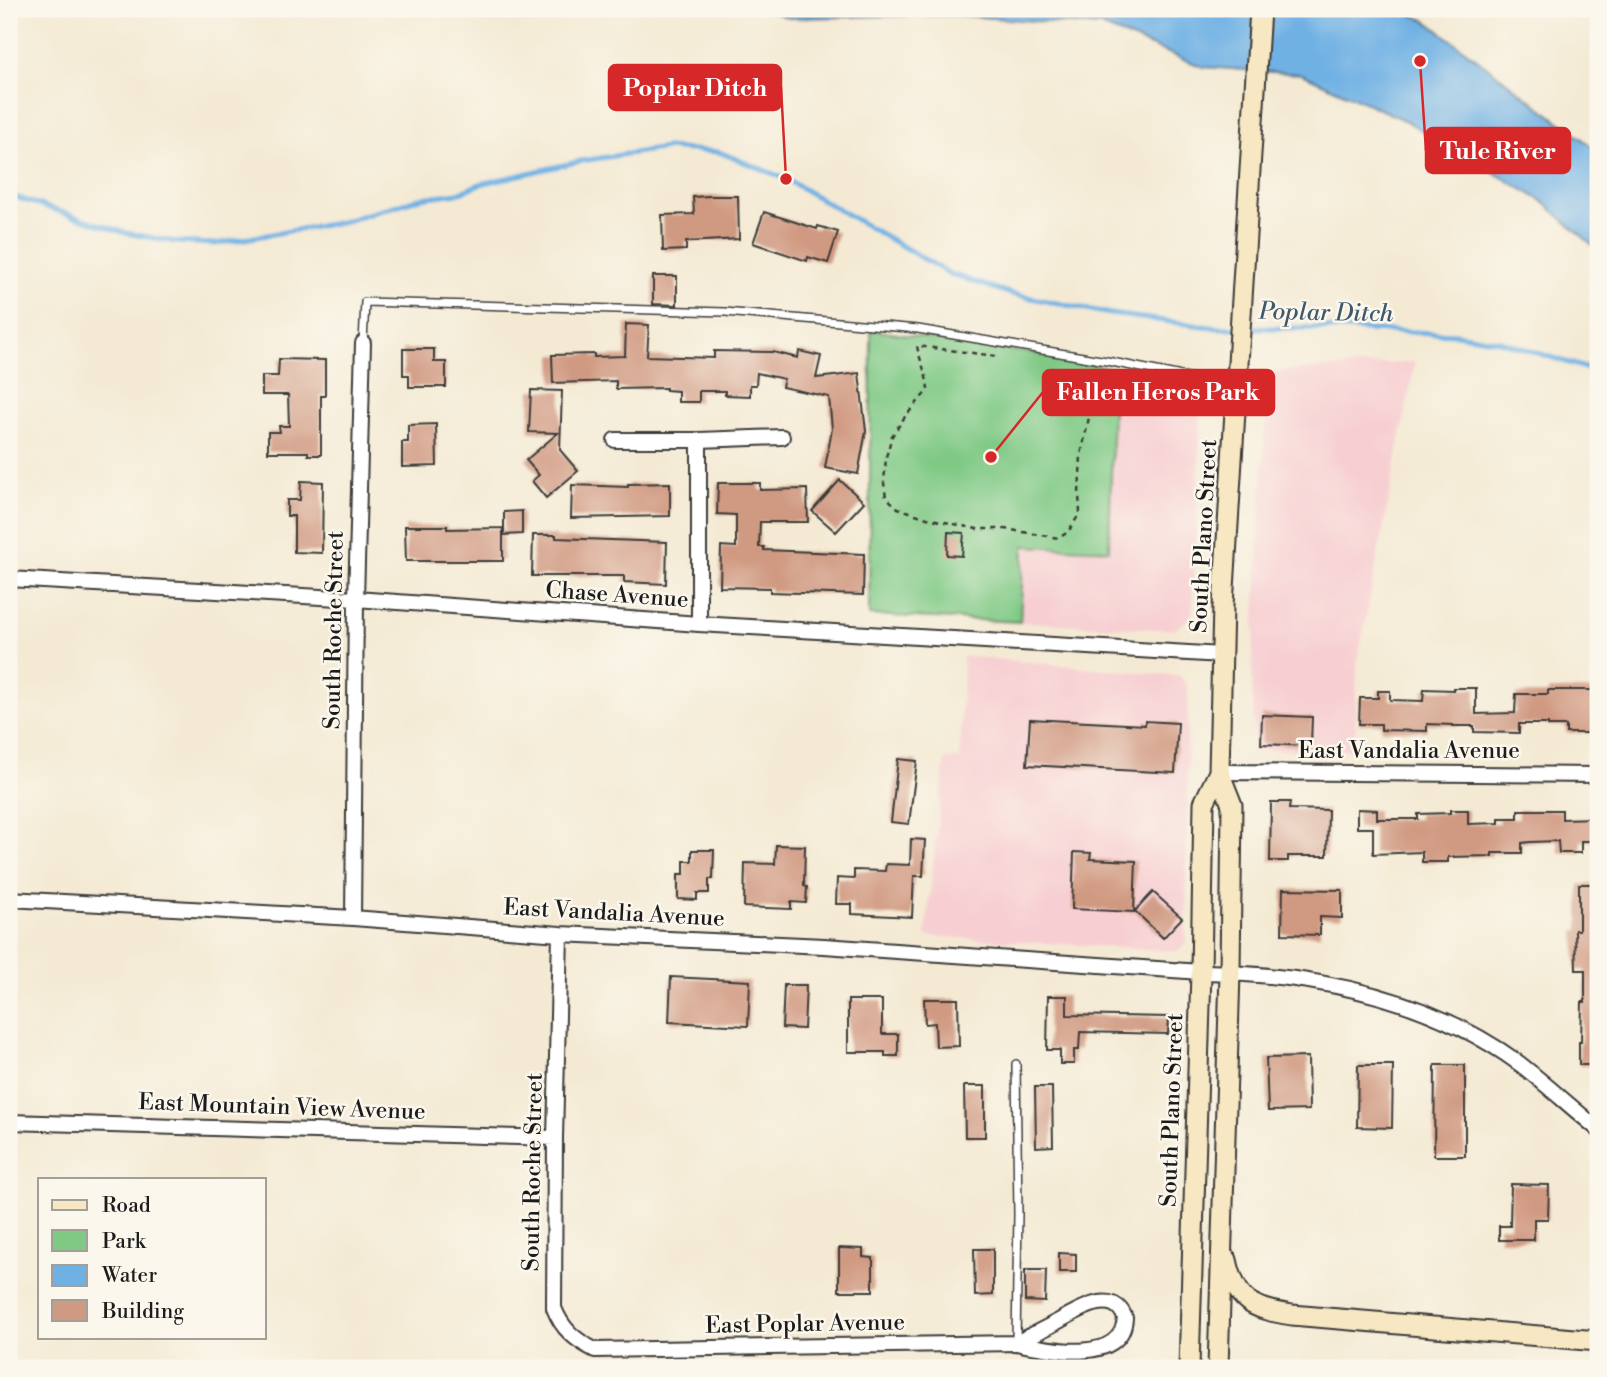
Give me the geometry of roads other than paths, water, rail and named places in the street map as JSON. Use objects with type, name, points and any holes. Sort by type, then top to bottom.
[{"type":"main road","name":"South Plano Street","points":[[1189,1368],[1216,973],[1232,805],[1219,772],[1225,568],[1260,9]]},
{"type":"main road","name":"South Plano Street","points":[[1218,1368],[1223,1227],[1216,973],[1204,803],[1219,772]]},
{"type":"main road","points":[[1223,1227],[1230,1275],[1238,1292],[1257,1308],[1292,1315],[1598,1341]]},
{"type":"street","name":"South Roche Street","points":[[353,918],[356,599],[363,343]]},
{"type":"street","points":[[615,440],[782,436]]},
{"type":"street","points":[[699,440],[699,624]]},
{"type":"street","name":"Chase Avenue","points":[[9,579],[1222,655]]},
{"type":"street","name":"East Vandalia Avenue","points":[[1219,772],[1598,775]]},
{"type":"street","name":"East Vandalia Avenue","points":[[9,899],[353,918],[560,934],[824,946],[1323,983],[1408,1005],[1468,1032],[1519,1063],[1598,1129]]},
{"type":"street","name":"South Roche Street","points":[[560,934],[554,1308],[566,1330],[576,1340],[595,1350]]},
{"type":"street","name":"East Mountain View Avenue","points":[[9,1122],[555,1138]]},
{"type":"street","name":"East Poplar Avenue","points":[[595,1350],[1016,1343],[1055,1351],[1097,1349],[1121,1335],[1125,1318],[1119,1307],[1111,1303],[1088,1305],[1016,1343]]},
{"type":"lane","points":[[363,343],[365,302],[725,312],[918,329],[1107,361],[1237,387]]},
{"type":"lane","points":[[1016,1063],[1016,1343]]},
{"type":"water","points":[[764,9],[1396,9],[1425,20],[1598,151],[1598,250],[1542,201],[1406,121],[1302,74],[1203,67],[1101,26],[954,15],[789,18]]},
{"type":"waterway","name":"Poplar Ditch","points":[[9,195],[126,233],[176,242],[215,244],[342,222],[421,198],[458,193],[480,184],[581,161],[666,148],[719,152],[786,179],[950,274],[1012,294],[1111,314],[1218,328],[1323,328],[1456,334],[1500,341],[1598,372]]},
{"type":"place","name":"Tule River","points":[[1420,61]]},
{"type":"place","name":"Poplar Ditch","points":[[786,179]]},
{"type":"place","name":"Fallen Heros Park","points":[[991,457]]}]
